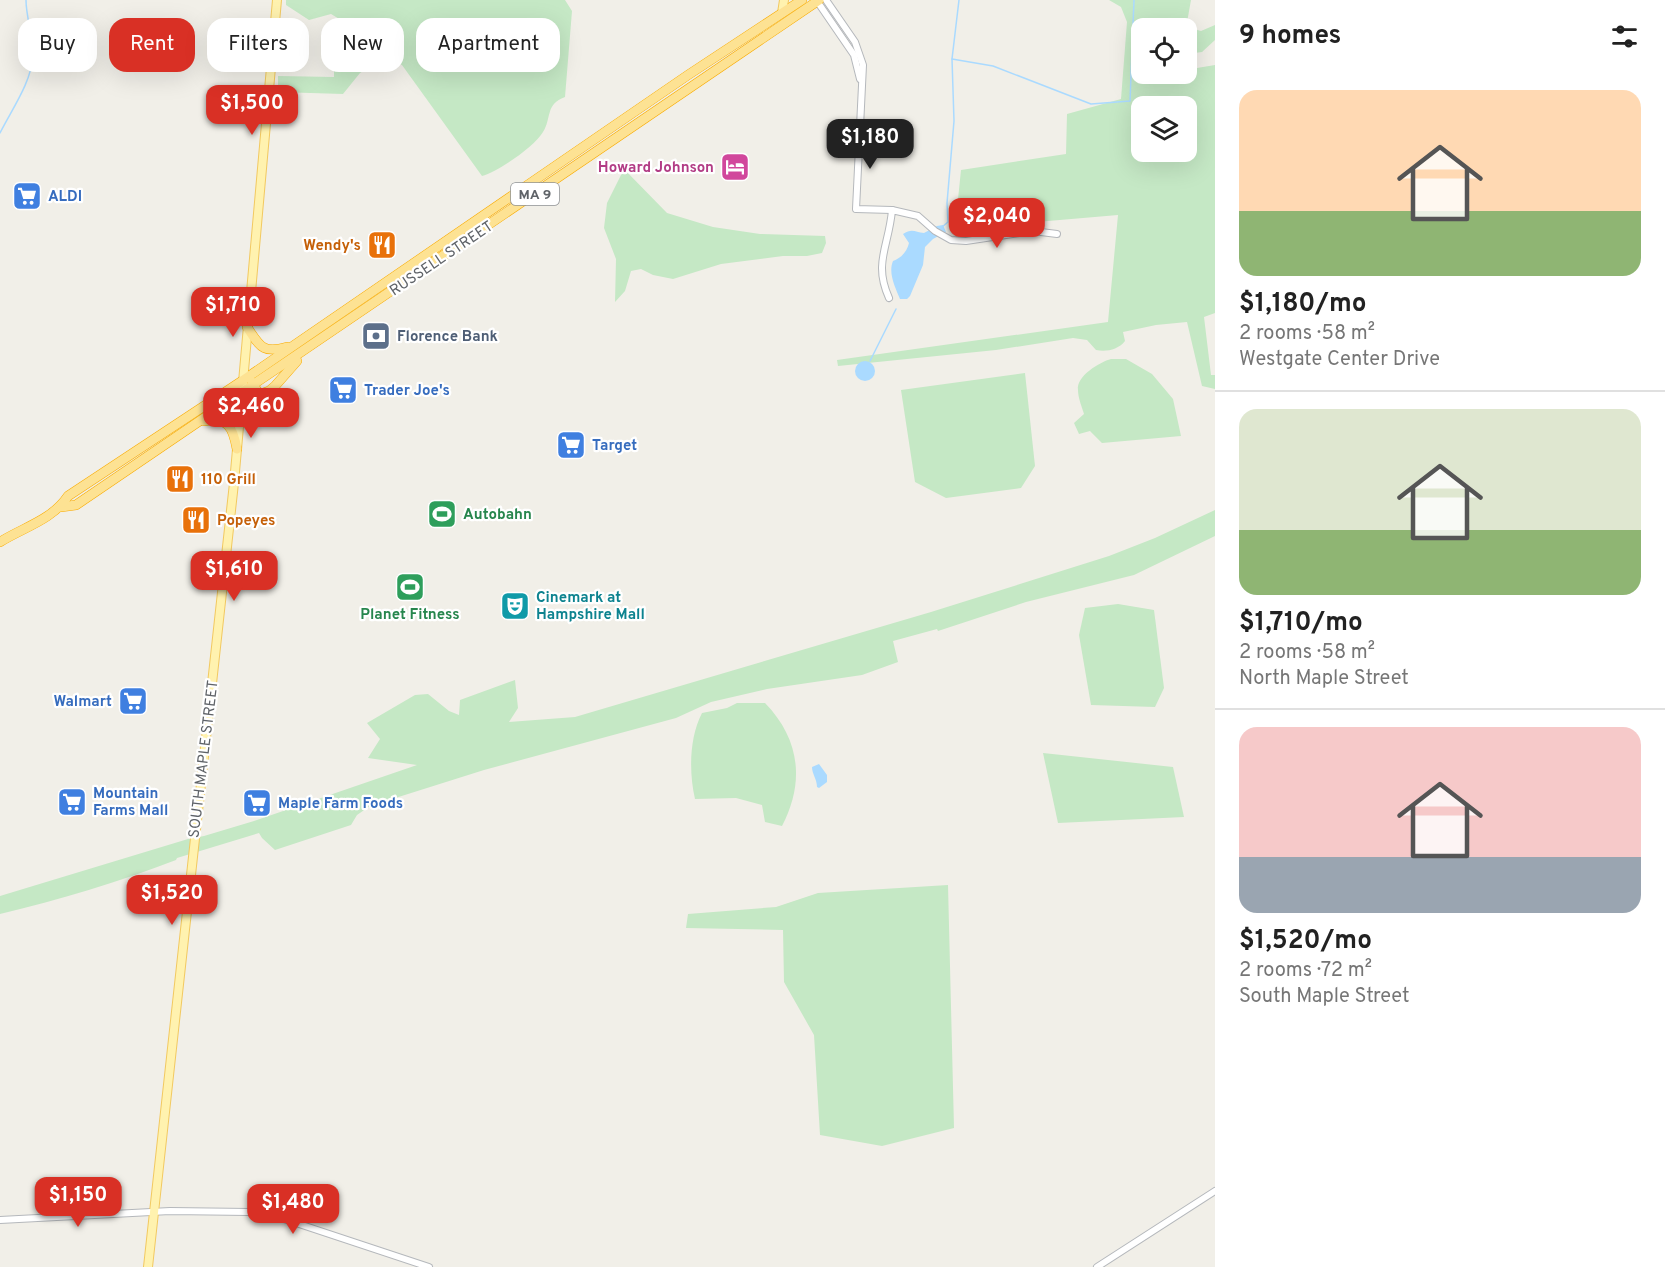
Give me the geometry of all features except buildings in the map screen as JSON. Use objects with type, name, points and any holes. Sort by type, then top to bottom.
[{"type":"highway","name":"RUSSELL STREET","points":[[0,542],[37,523],[61,507],[68,496],[242,381],[688,75],[802,0]]},
{"type":"highway","name":"RUSSELL STREET","points":[[61,507],[76,505],[201,422],[820,0]]},
{"type":"highway","points":[[247,327],[259,345],[268,350],[295,345]]},
{"type":"highway","points":[[252,374],[253,386]]},
{"type":"highway","points":[[201,422],[215,419],[226,423],[235,435],[237,449]]},
{"type":"main road","name":"SOUTH MAPLE STREET","points":[[148,1267],[237,449],[277,0]]},
{"type":"main road","points":[[782,13],[784,0]]},
{"type":"street","points":[[820,0],[854,55],[859,72],[862,97],[856,210],[892,210],[912,214],[951,240],[966,241],[1033,231],[1057,234]]},
{"type":"street","points":[[889,298],[883,284],[881,264],[889,235],[892,210]]},
{"type":"street","points":[[1097,1267],[1215,1191]]},
{"type":"street","points":[[0,1220],[223,1210],[267,1215],[429,1267]]},
{"type":"green space","points":[[286,0],[565,0],[572,11],[565,97],[554,103],[546,127],[539,138],[506,164],[482,176],[404,68],[404,18],[338,18],[331,14],[309,20],[286,5]]},
{"type":"green space","points":[[1109,0],[1191,0],[1188,18],[1131,18],[1131,84],[1197,84],[1197,68],[1215,65],[1215,313],[1204,317],[1211,375],[1215,375],[1215,389],[1202,386],[1187,322],[1156,325],[1123,332],[1125,341],[1108,350],[1096,350],[1087,340],[1073,338],[996,350],[838,366],[837,360],[1108,322],[1118,215],[955,229],[961,170],[1066,154],[1067,114],[1121,99],[1127,22],[1121,7]]},
{"type":"green space","points":[[1215,25],[1215,40],[1202,52],[1197,53],[1197,30],[1201,31]]},
{"type":"green space","points":[[334,72],[362,72],[343,94],[278,92],[278,76],[334,77]]},
{"type":"green space","points":[[624,169],[667,213],[713,227],[760,234],[825,236],[826,243],[822,253],[721,264],[673,279],[653,275],[641,269],[631,271],[625,291],[615,302],[616,259],[604,228],[607,203]]},
{"type":"green space","points":[[1111,359],[1126,359],[1152,374],[1173,399],[1181,436],[1102,443],[1090,431],[1079,434],[1074,423],[1084,414],[1078,385],[1090,370]]},
{"type":"green space","points":[[1025,373],[1035,466],[1021,488],[946,498],[915,482],[901,390]]},
{"type":"green space","points":[[1215,510],[1215,536],[1134,575],[1026,602],[938,631],[937,629],[893,641],[898,662],[862,675],[767,689],[711,702],[676,718],[484,770],[370,806],[357,815],[351,825],[275,850],[259,833],[177,858],[89,890],[0,914],[0,896],[254,821],[417,765],[368,758],[380,739],[367,723],[415,695],[428,694],[449,711],[459,715],[460,700],[515,680],[518,708],[509,722],[575,717],[931,612],[1109,556],[1155,538]]},
{"type":"green space","points":[[1118,604],[1154,610],[1164,688],[1155,707],[1091,705],[1079,635],[1085,608]]},
{"type":"green space","points":[[737,703],[765,703],[786,731],[792,746],[796,777],[794,793],[782,826],[765,822],[762,805],[736,798],[695,799],[691,756],[692,744],[702,713],[727,708]]},
{"type":"green space","points":[[1043,753],[1173,767],[1184,817],[1058,823]]},
{"type":"green space","points":[[948,885],[954,1128],[882,1146],[820,1135],[814,1035],[784,982],[783,930],[686,928],[688,914],[776,907],[818,893]]},
{"type":"water","points":[[943,225],[946,232],[933,239],[925,247],[923,265],[910,296],[907,299],[900,299],[891,270],[893,261],[903,254],[909,243],[903,234],[911,231],[924,233]]},
{"type":"water","points":[[861,361],[869,361],[875,367],[875,375],[869,381],[861,381],[855,375],[855,367]]},
{"type":"water","points":[[819,764],[827,775],[827,782],[819,788],[812,767]]},
{"type":"waterway","points":[[0,133],[25,86],[32,66],[33,49],[26,0]]},
{"type":"waterway","points":[[942,227],[948,222],[947,203],[954,121],[952,59],[959,0]]},
{"type":"waterway","points":[[952,59],[993,66],[1091,104],[1130,101],[1134,0]]},
{"type":"waterway","points":[[870,361],[896,309]]},
{"type":"place","name":"Howard Johnson","points":[[735,167]]},
{"type":"place","name":"ALDI","points":[[27,196]]},
{"type":"place","name":"Wendy's","points":[[382,245]]},
{"type":"place","name":"Florence Bank","points":[[376,336]]},
{"type":"place","name":"Trader Joe's","points":[[343,390]]},
{"type":"place","name":"Target","points":[[571,445]]},
{"type":"place","name":"110 Grill","points":[[180,479]]},
{"type":"place","name":"Autobahn","points":[[442,514]]},
{"type":"place","name":"Popeyes","points":[[196,520]]},
{"type":"place","name":"Planet Fitness","points":[[410,587]]},
{"type":"place","name":"Cinemark at Hampshire Mall","points":[[515,606]]},
{"type":"place","name":"Walmart","points":[[133,701]]},
{"type":"place","name":"Mountain Farms Mall","points":[[72,802]]},
{"type":"place","name":"Maple Farm Foods","points":[[257,803]]}]
